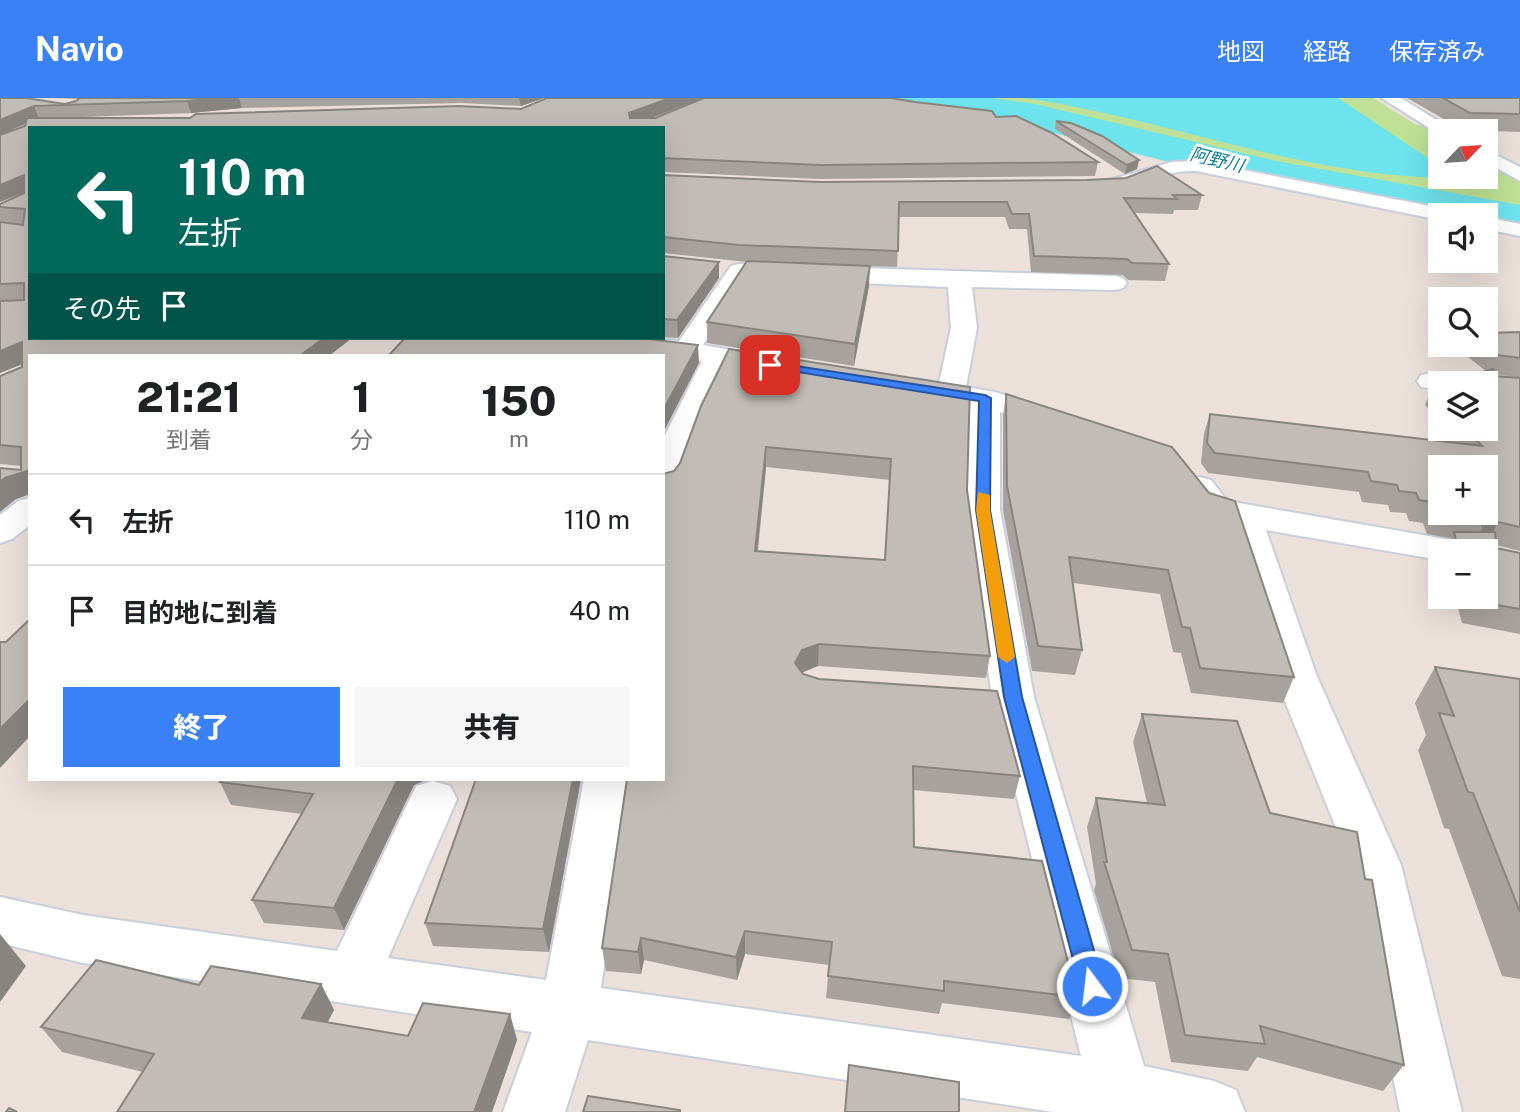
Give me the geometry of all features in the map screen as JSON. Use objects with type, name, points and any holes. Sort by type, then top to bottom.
[{"type":"street","points":[[1390,98],[1428,120]]},
{"type":"street","points":[[1498,149],[1508,149]]},
{"type":"street","points":[[1498,162],[1520,175]]},
{"type":"street","points":[[1100,178],[1124,184],[1168,166],[1196,166],[1428,211]]},
{"type":"street","points":[[1498,225],[1520,230]]},
{"type":"street","points":[[713,269],[959,280],[1115,283]]},
{"type":"street","points":[[685,350],[739,271]]},
{"type":"street","points":[[959,280],[968,396],[983,510],[992,695],[1121,1092]]},
{"type":"street","points":[[599,340],[685,350],[801,370]]},
{"type":"street","points":[[665,471],[671,439],[718,357]]},
{"type":"street","points":[[896,385],[968,396],[1075,427]]},
{"type":"street","points":[[1185,469],[1215,508],[1244,516],[1428,547]]},
{"type":"street","points":[[1244,516],[1295,674],[1376,865],[1431,1112]]},
{"type":"street","points":[[534,1112],[569,1009],[607,781]]},
{"type":"street","points":[[352,978],[433,799]]},
{"type":"street","points":[[0,920],[83,939],[1121,1092],[1214,1112]]},
{"type":"green space","points":[[936,98],[1373,98],[1416,125],[1428,126],[1428,189],[1498,189],[1498,167],[1520,180],[1520,217],[1498,213],[1498,203],[1445,203],[1267,170],[1068,119]]},
{"type":"water","points":[[1025,98],[1338,98],[1428,158],[1428,177],[1349,169],[1295,159],[1079,108]]},
{"type":"building","points":[[0,98],[26,98],[65,104],[80,98],[219,98],[34,106],[0,120]]},
{"type":"building","points":[[547,98],[670,98],[629,113],[630,118],[655,118],[704,98],[891,98],[992,111],[996,117],[1016,116],[1052,133],[1098,162],[821,165],[665,158],[665,126],[28,126],[28,340],[321,340],[302,354],[28,354],[28,471],[0,482],[0,468],[21,470],[21,447],[0,445],[0,376],[22,367],[22,342],[0,351],[0,301],[24,300],[24,283],[0,284],[0,222],[23,225],[25,209],[0,207],[0,204],[24,193],[24,175],[0,185],[0,135],[25,126],[27,118],[190,118],[196,114],[459,106],[521,109]]},
{"type":"building","points":[[1443,98],[1520,98],[1520,114],[1470,113]]},
{"type":"building","points":[[1056,121],[1071,123],[1102,136],[1139,160],[1127,165]]},
{"type":"building","points":[[1157,166],[1202,195],[1173,195],[1177,199],[1124,198],[1169,264],[1132,263],[1127,259],[1034,256],[1029,214],[1012,214],[1007,202],[899,202],[898,251],[739,245],[665,237],[665,175],[820,182],[1126,178]]},
{"type":"building","points":[[665,256],[719,262],[677,320],[665,319]]},
{"type":"building","points":[[747,261],[870,266],[855,344],[707,322]]},
{"type":"building","points":[[1520,332],[1520,358],[1498,355],[1498,333]]},
{"type":"building","points":[[403,340],[657,340],[698,345],[665,407],[665,354],[390,354]]},
{"type":"building","points":[[729,349],[970,387],[967,490],[990,656],[819,644],[802,650],[795,663],[803,674],[819,679],[997,691],[1020,776],[913,766],[914,847],[1042,861],[1077,997],[944,981],[944,991],[828,976],[832,942],[745,931],[736,957],[641,938],[638,952],[602,948],[627,781],[665,781],[665,473],[674,471],[680,463],[701,406]],"holes":[[[766,447],[891,459],[885,560],[755,551]]]},
{"type":"building","points":[[1498,376],[1520,378],[1520,527],[1498,522],[1498,455],[1428,455],[1428,501],[1419,500],[1416,493],[1399,491],[1397,485],[1371,481],[1368,472],[1215,453],[1207,443],[1210,414],[1482,446],[1477,441],[1498,441]]},
{"type":"building","points":[[1006,394],[1172,447],[1209,493],[1235,501],[1294,677],[1200,668],[1190,628],[1182,627],[1168,570],[1069,557],[1082,650],[1038,646],[1007,486]]},
{"type":"building","points":[[1454,532],[1495,532],[1495,539],[1456,539]]},
{"type":"building","points":[[1498,548],[1520,553],[1520,609],[1498,605]]},
{"type":"building","points":[[28,621],[28,701],[0,729],[0,642],[6,642]]},
{"type":"building","points":[[1435,667],[1520,679],[1520,912],[1473,793],[1468,792],[1439,713],[1454,716]]},
{"type":"building","points":[[1142,714],[1237,721],[1270,813],[1357,832],[1365,879],[1372,880],[1404,1065],[1260,1026],[1265,1044],[1185,1035],[1168,954],[1132,950],[1104,862],[1107,862],[1096,798],[1165,805]]},
{"type":"building","points":[[397,781],[334,908],[252,900],[313,794],[220,782]]},
{"type":"building","points":[[475,781],[573,781],[543,929],[425,923]]},
{"type":"building","points":[[96,960],[199,985],[211,966],[321,984],[302,1018],[408,1036],[423,1003],[510,1014],[474,1112],[117,1112],[154,1054],[41,1027]]},
{"type":"building","points":[[849,1065],[959,1082],[959,1112],[845,1112]]},
{"type":"building","points":[[588,1096],[680,1110],[680,1112],[583,1112]]},
{"type":"waterway","name":"阿野川","points":[[914,98],[1035,116],[1276,175],[1520,221]]},
{"type":"slow traffic","points":[[983,495],[985,524],[1007,657]]},
{"type":"route","points":[[770,365],[985,398],[983,510],[1013,697],[1092,986]]}]
